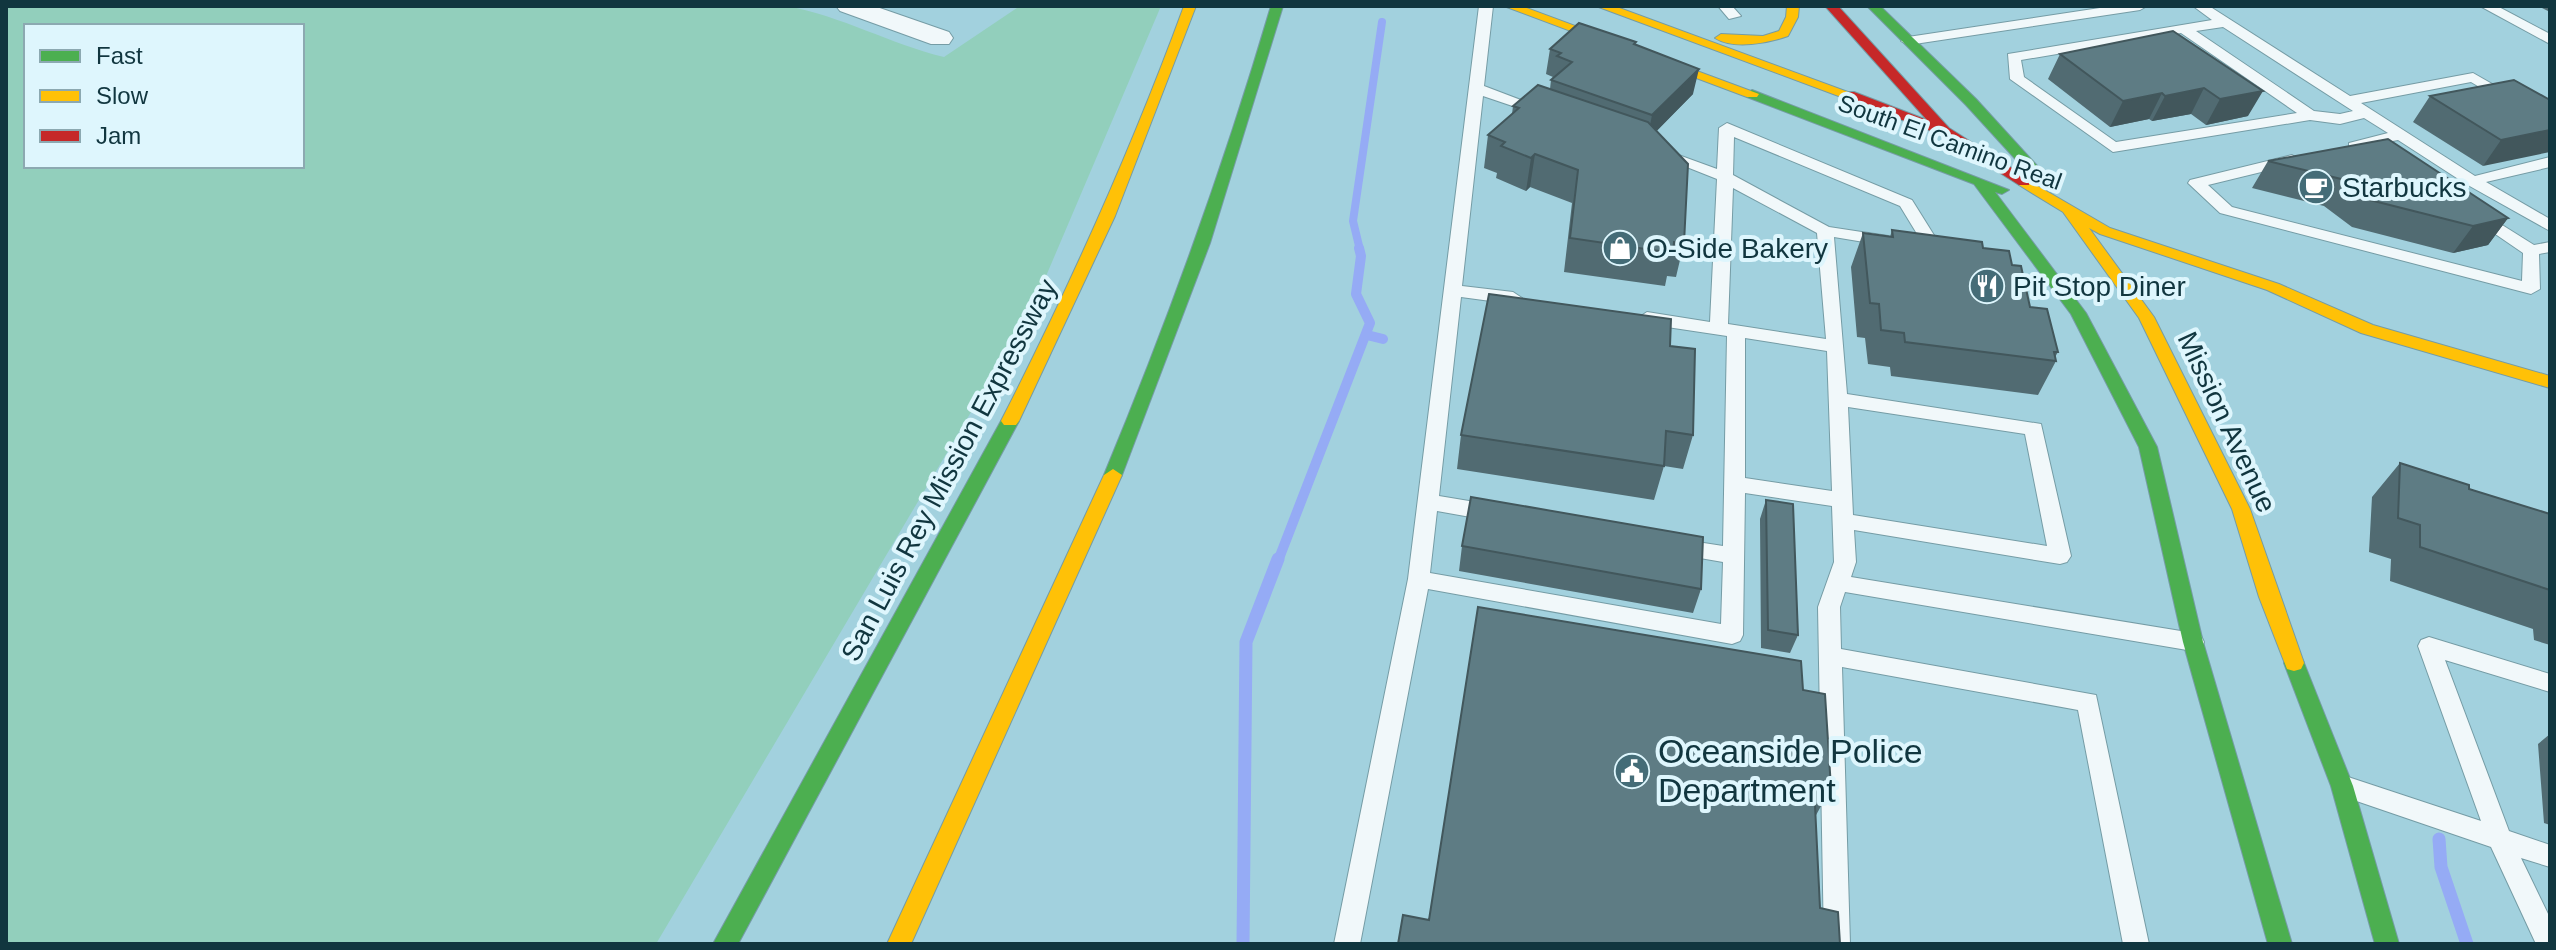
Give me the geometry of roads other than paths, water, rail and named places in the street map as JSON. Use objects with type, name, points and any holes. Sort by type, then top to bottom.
[{"type":"main road","name":"San Luis Rey Mission Expressway","points":[[725,944],[994,452],[1075,292],[1148,122],[1190,6]]},
{"type":"main road","points":[[899,944],[1122,451],[1181,303],[1234,155],[1277,6]]},
{"type":"main road","name":"South El Camino Real","points":[[1510,6],[1709,77],[1980,182],[2070,212]]},
{"type":"main road","name":"South El Camino Real","points":[[1602,6],[1944,131],[2070,212]]},
{"type":"main road","points":[[1682,34],[1744,41],[1764,40],[1784,33],[1792,17],[1793,6]]},
{"type":"main road","points":[[1831,6],[1944,131],[2078,313],[2148,447],[2193,642],[2280,944]]},
{"type":"main road","name":"Mission Avenue","points":[[1873,6],[1971,102],[2070,212],[2146,317],[2241,509],[2269,597],[2342,786],[2387,944]]},
{"type":"main road","points":[[2070,212],[2143,245],[2273,287],[2367,329],[2550,382]]},
{"type":"main road","points":[[2273,287],[2345,300]]},
{"type":"main road","points":[[2405,340],[2459,344],[2550,366]]},
{"type":"street","points":[[849,6],[940,38]]},
{"type":"lane","points":[[1347,944],[1419,579],[1486,6]]},
{"type":"lane","points":[[1908,41],[2140,6]]},
{"type":"lane","points":[[2200,6],[2472,181],[2546,219]]},
{"type":"lane","points":[[2487,6],[2550,40]]},
{"type":"lane","points":[[2225,22],[2013,57],[2017,79],[2113,147],[2310,115],[2340,119],[2365,113]]},
{"type":"lane","points":[[2184,29],[2310,115]]},
{"type":"lane","points":[[2348,101],[2473,77],[2550,123]]},
{"type":"lane","points":[[1478,89],[1565,120]]},
{"type":"lane","points":[[1419,579],[1732,635],[1735,484],[1727,330],[1725,177],[1727,128],[1906,203],[1934,248],[1825,231],[1725,177],[1652,151]]},
{"type":"lane","points":[[2333,151],[2401,135]]},
{"type":"lane","points":[[2363,144],[2389,160]]},
{"type":"lane","points":[[2302,158],[2196,183],[2226,210],[2531,289],[2531,251]]},
{"type":"lane","points":[[2472,181],[2550,162]]},
{"type":"lane","points":[[2466,210],[2531,251],[2550,247]]},
{"type":"lane","points":[[1825,231],[1836,346],[1845,562],[1829,607],[1837,944]]},
{"type":"lane","points":[[1453,290],[1532,301]]},
{"type":"lane","points":[[1625,315],[1836,346]]},
{"type":"lane","points":[[1735,484],[2060,556],[2034,429],[1839,399]]},
{"type":"lane","points":[[1428,502],[1520,518]]},
{"type":"lane","points":[[1657,543],[1733,556]]},
{"type":"lane","points":[[1839,583],[2193,642]]},
{"type":"lane","points":[[2549,944],[2499,838],[2429,646],[2550,683]]},
{"type":"lane","points":[[1832,656],[2088,702],[2136,944]]},
{"type":"lane","points":[[2342,786],[2550,856]]},
{"type":"waterway","points":[[1360,250],[1353,221],[1382,22]]},
{"type":"waterway","points":[[1278,561],[1370,323],[1356,294],[1361,256],[1359,248]]},
{"type":"waterway","points":[[1367,335],[1383,339]]},
{"type":"waterway","points":[[1243,944],[1246,642],[1278,559]]},
{"type":"waterway","points":[[2439,839],[2441,867],[2467,944]]},
{"type":"place","name":"Starbucks","points":[[2316,187]]},
{"type":"place","name":"O-Side Bakery","points":[[1620,248]]},
{"type":"place","name":"Pit Stop Diner","points":[[1987,286]]},
{"type":"place","name":"Oceanside Police Department","points":[[1632,771]]}]
